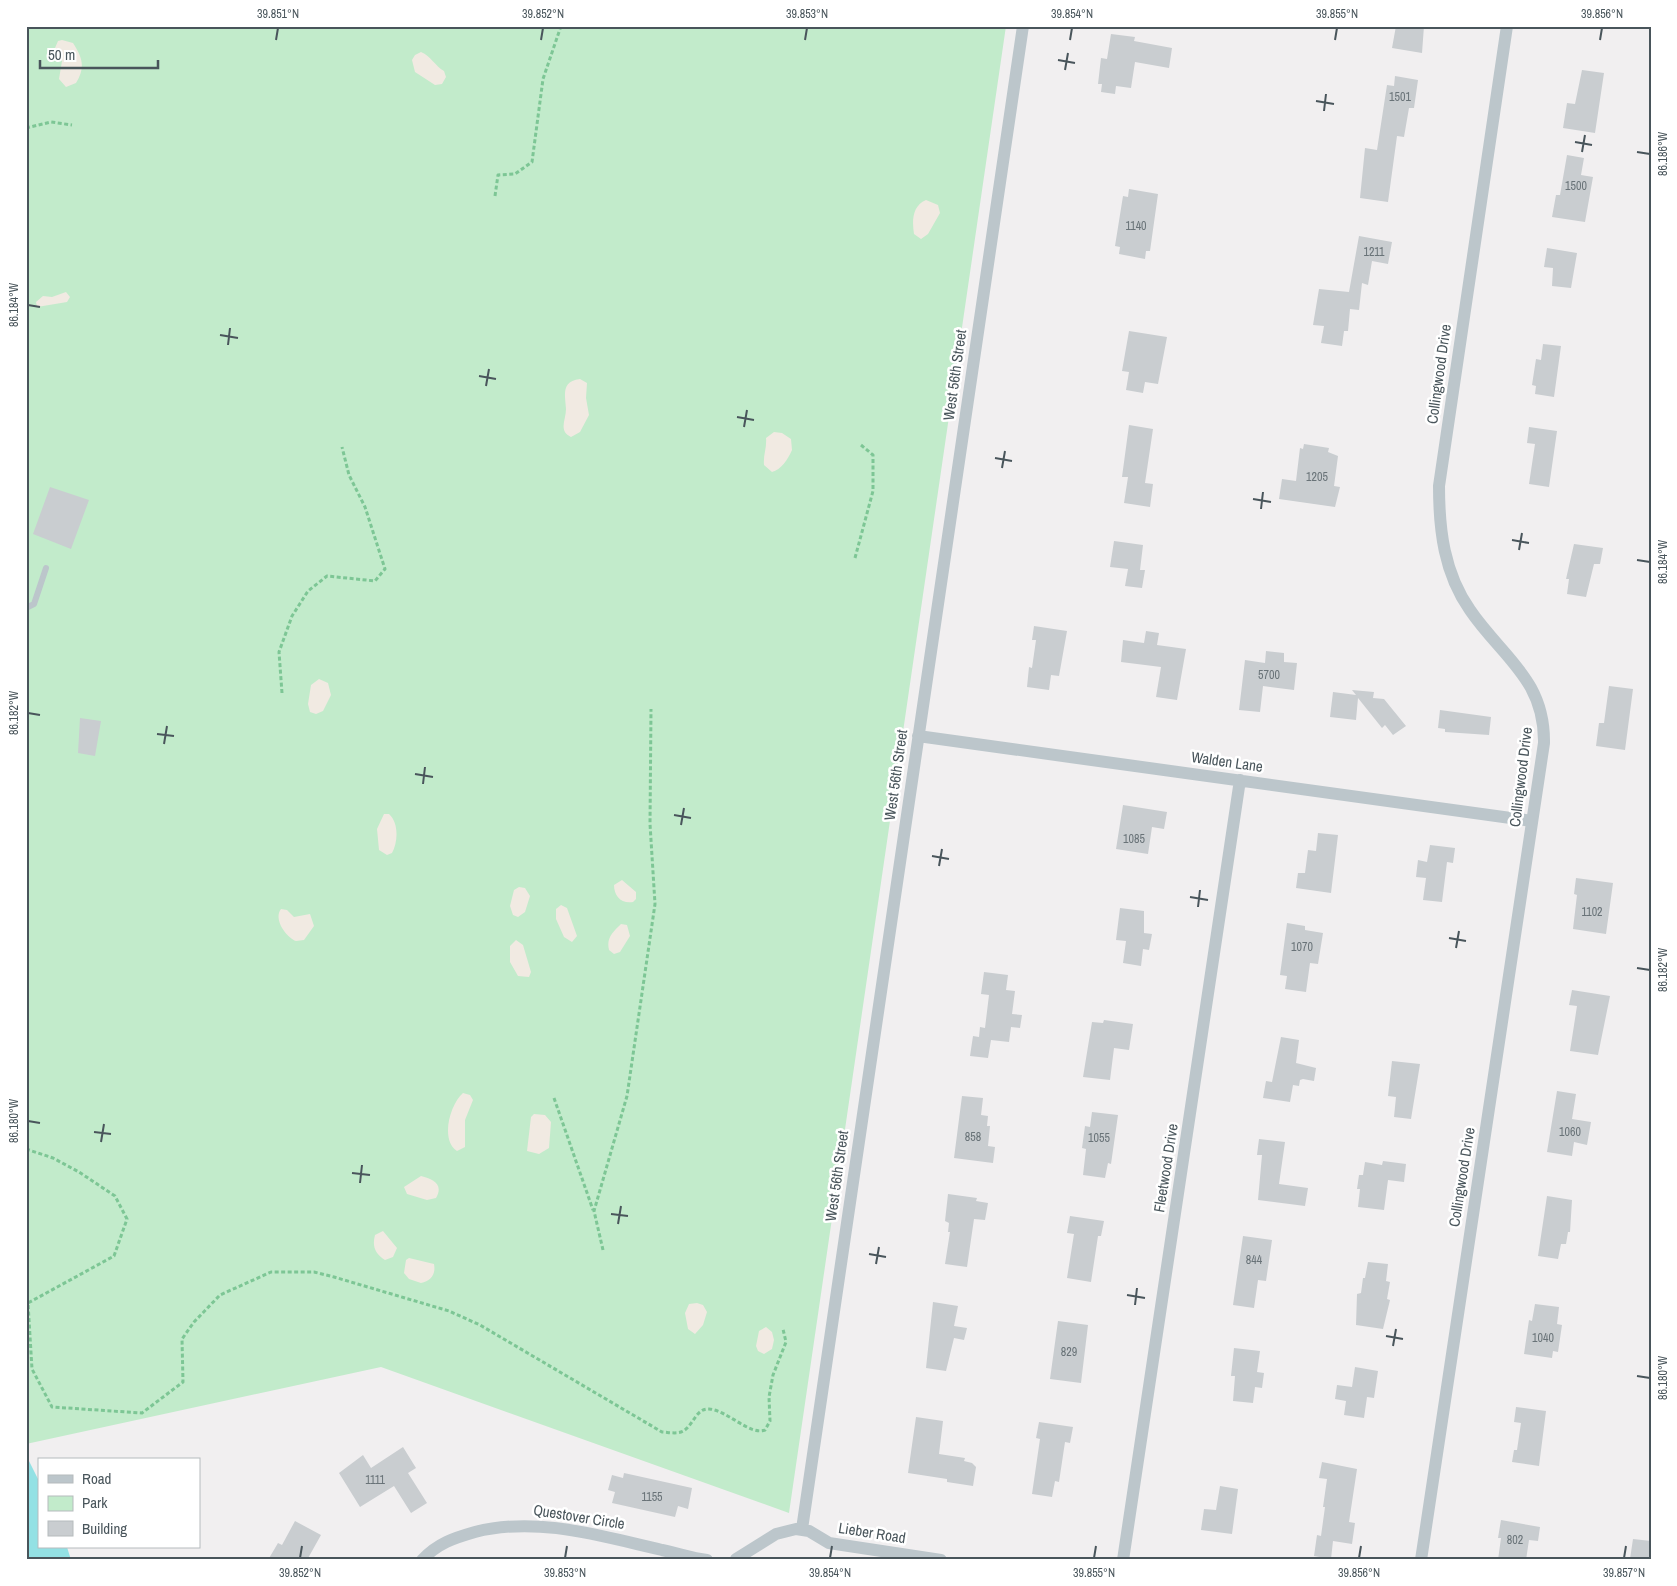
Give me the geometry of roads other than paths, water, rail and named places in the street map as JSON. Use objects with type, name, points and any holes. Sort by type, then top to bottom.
[{"type":"street","name":"West 56th Street","points":[[802,1529],[1023,26]]},
{"type":"street","name":"Collingwood Drive","points":[[1421,1560],[1544,743],[1542,713],[1528,679],[1487,634],[1462,597],[1446,558],[1439,515],[1439,486],[1508,26]]},
{"type":"street","name":"Walden Lane","points":[[918,736],[1532,820]]},
{"type":"street","name":"Fleetwood Drive","points":[[1124,1560],[1240,780]]},
{"type":"street","name":"Questover Circle","points":[[422,1560],[437,1546],[449,1540],[488,1529],[523,1525],[566,1530],[707,1560]]},
{"type":"street","points":[[734,1560],[776,1534],[791,1529],[802,1529]]},
{"type":"street","name":"Lieber Road","points":[[802,1529],[829,1543],[941,1560]]},
{"type":"lane","points":[[26,608],[34,604],[46,568]]},
{"type":"water","points":[[26,1455],[38,1479],[38,1548],[67,1548],[71,1560],[26,1560]]}]
